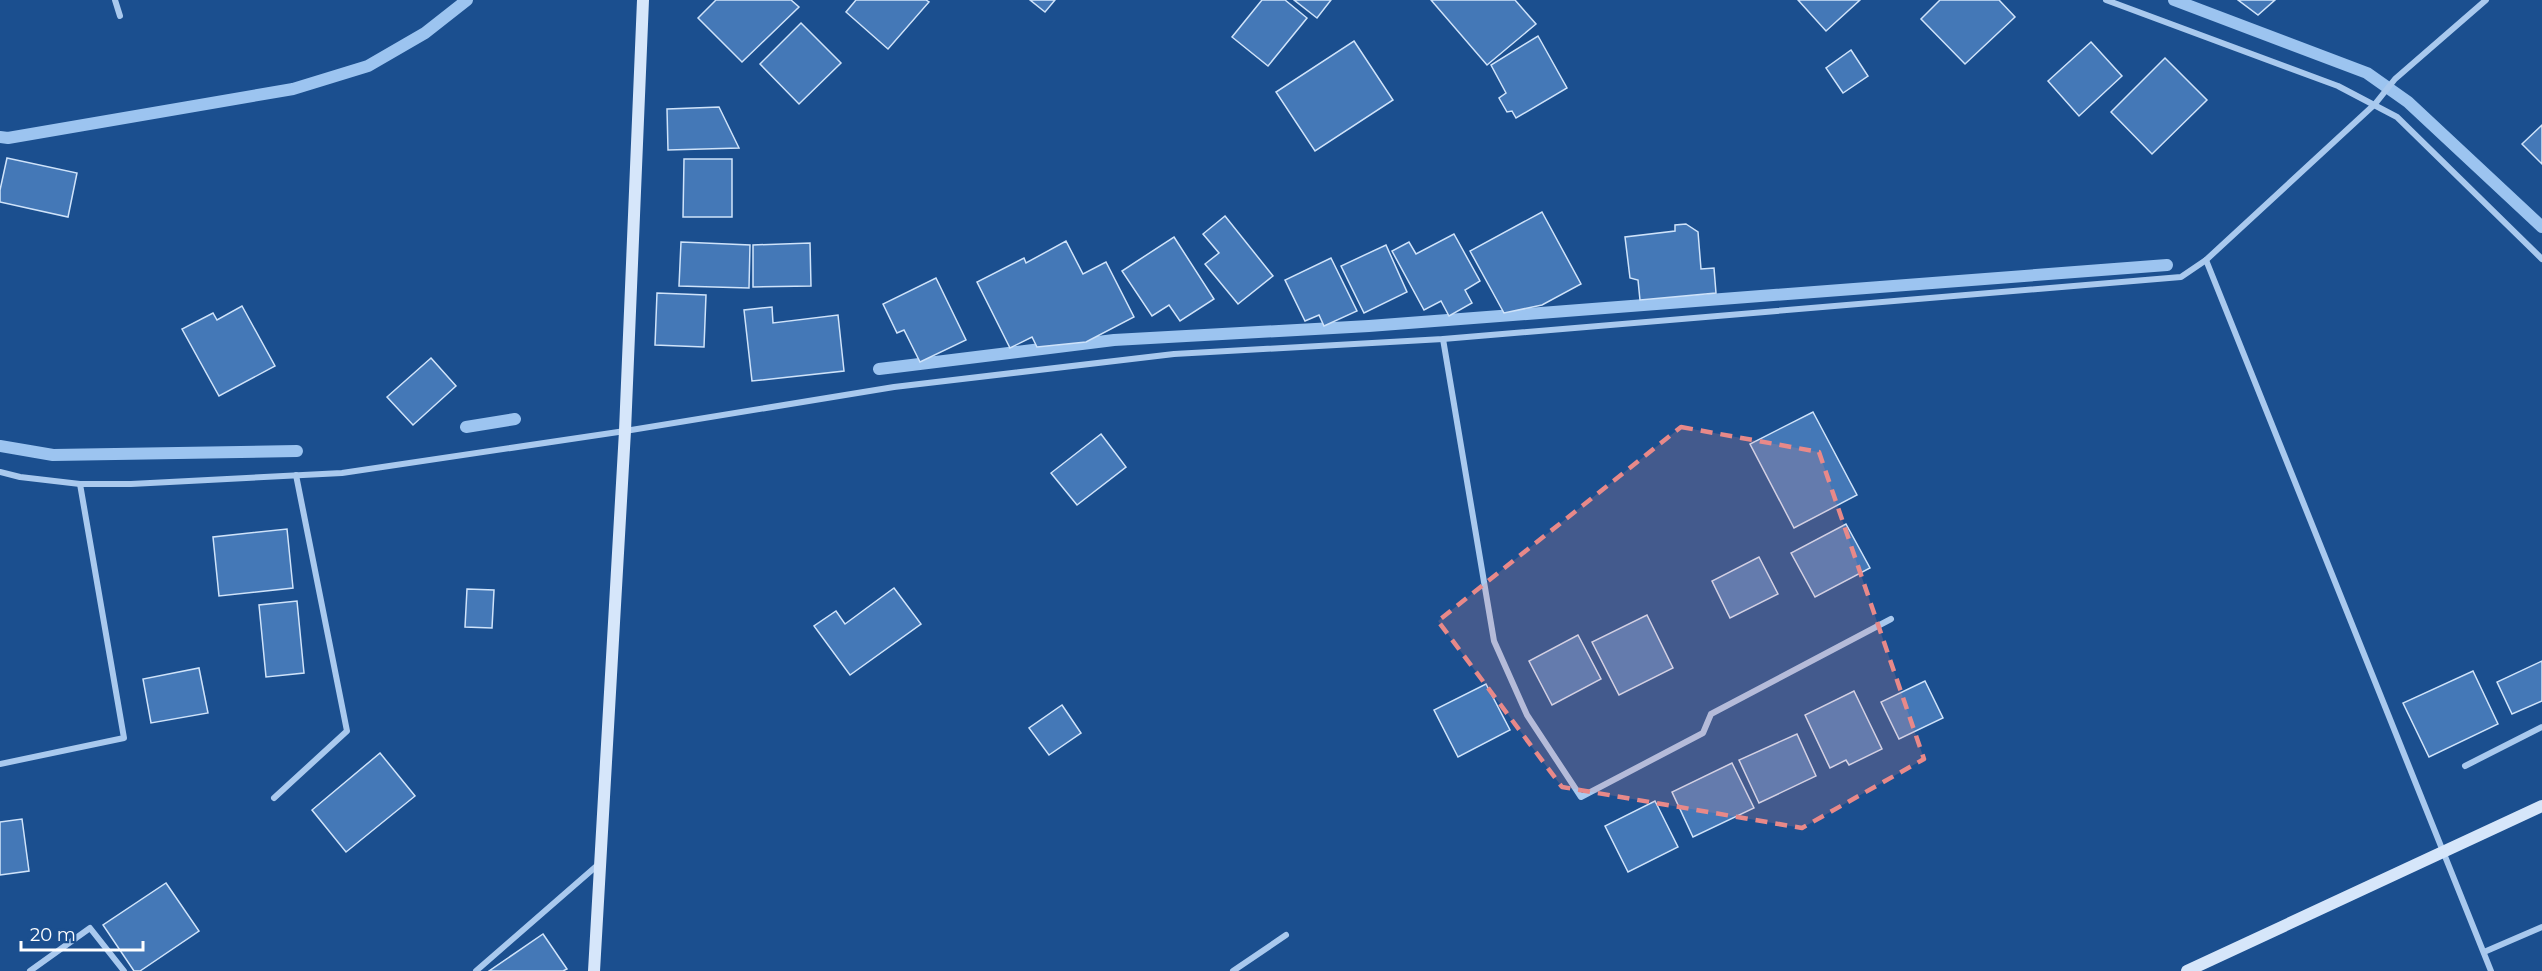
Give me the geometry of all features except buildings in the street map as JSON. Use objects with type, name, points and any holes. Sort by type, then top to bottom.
[{"type":"street","points":[[115,0],[120,16]]},
{"type":"street","points":[[2106,0],[2338,86],[2397,117],[2542,259]]},
{"type":"street","points":[[0,472],[20,477],[80,484],[131,484],[342,473],[625,431],[894,387],[1174,354],[1443,339],[2181,277],[2206,260],[2375,104],[2395,79],[2486,0]]},
{"type":"street","points":[[594,971],[625,431],[643,1]]},
{"type":"street","points":[[2206,260],[2491,971]]},
{"type":"street","points":[[1443,339],[1494,641],[1527,715],[1581,797],[1702,733],[1711,714],[1891,619]]},
{"type":"street","points":[[274,798],[347,731],[296,475]]},
{"type":"street","points":[[0,764],[124,738],[80,484]]},
{"type":"street","points":[[2465,766],[2542,727]]},
{"type":"street","points":[[2187,971],[2542,806]]},
{"type":"street","points":[[476,971],[600,863]]},
{"type":"street","points":[[2484,952],[2542,927]]},
{"type":"street","points":[[30,971],[90,928],[124,971]]},
{"type":"street","points":[[1233,971],[1286,935]]},
{"type":"highlighted area","points":[[1681,427],[1819,452],[1924,759],[1802,828],[1562,787],[1438,621]]},
{"type":"waterway","points":[[0,137],[8,138],[293,89],[368,66],[425,33],[467,0]]},
{"type":"waterway","points":[[2174,0],[2367,73],[2408,102],[2542,227]]},
{"type":"waterway","points":[[879,369],[1114,340],[1369,326],[2167,265]]},
{"type":"waterway","points":[[466,427],[515,419]]},
{"type":"waterway","points":[[0,446],[53,455],[297,451]]}]
